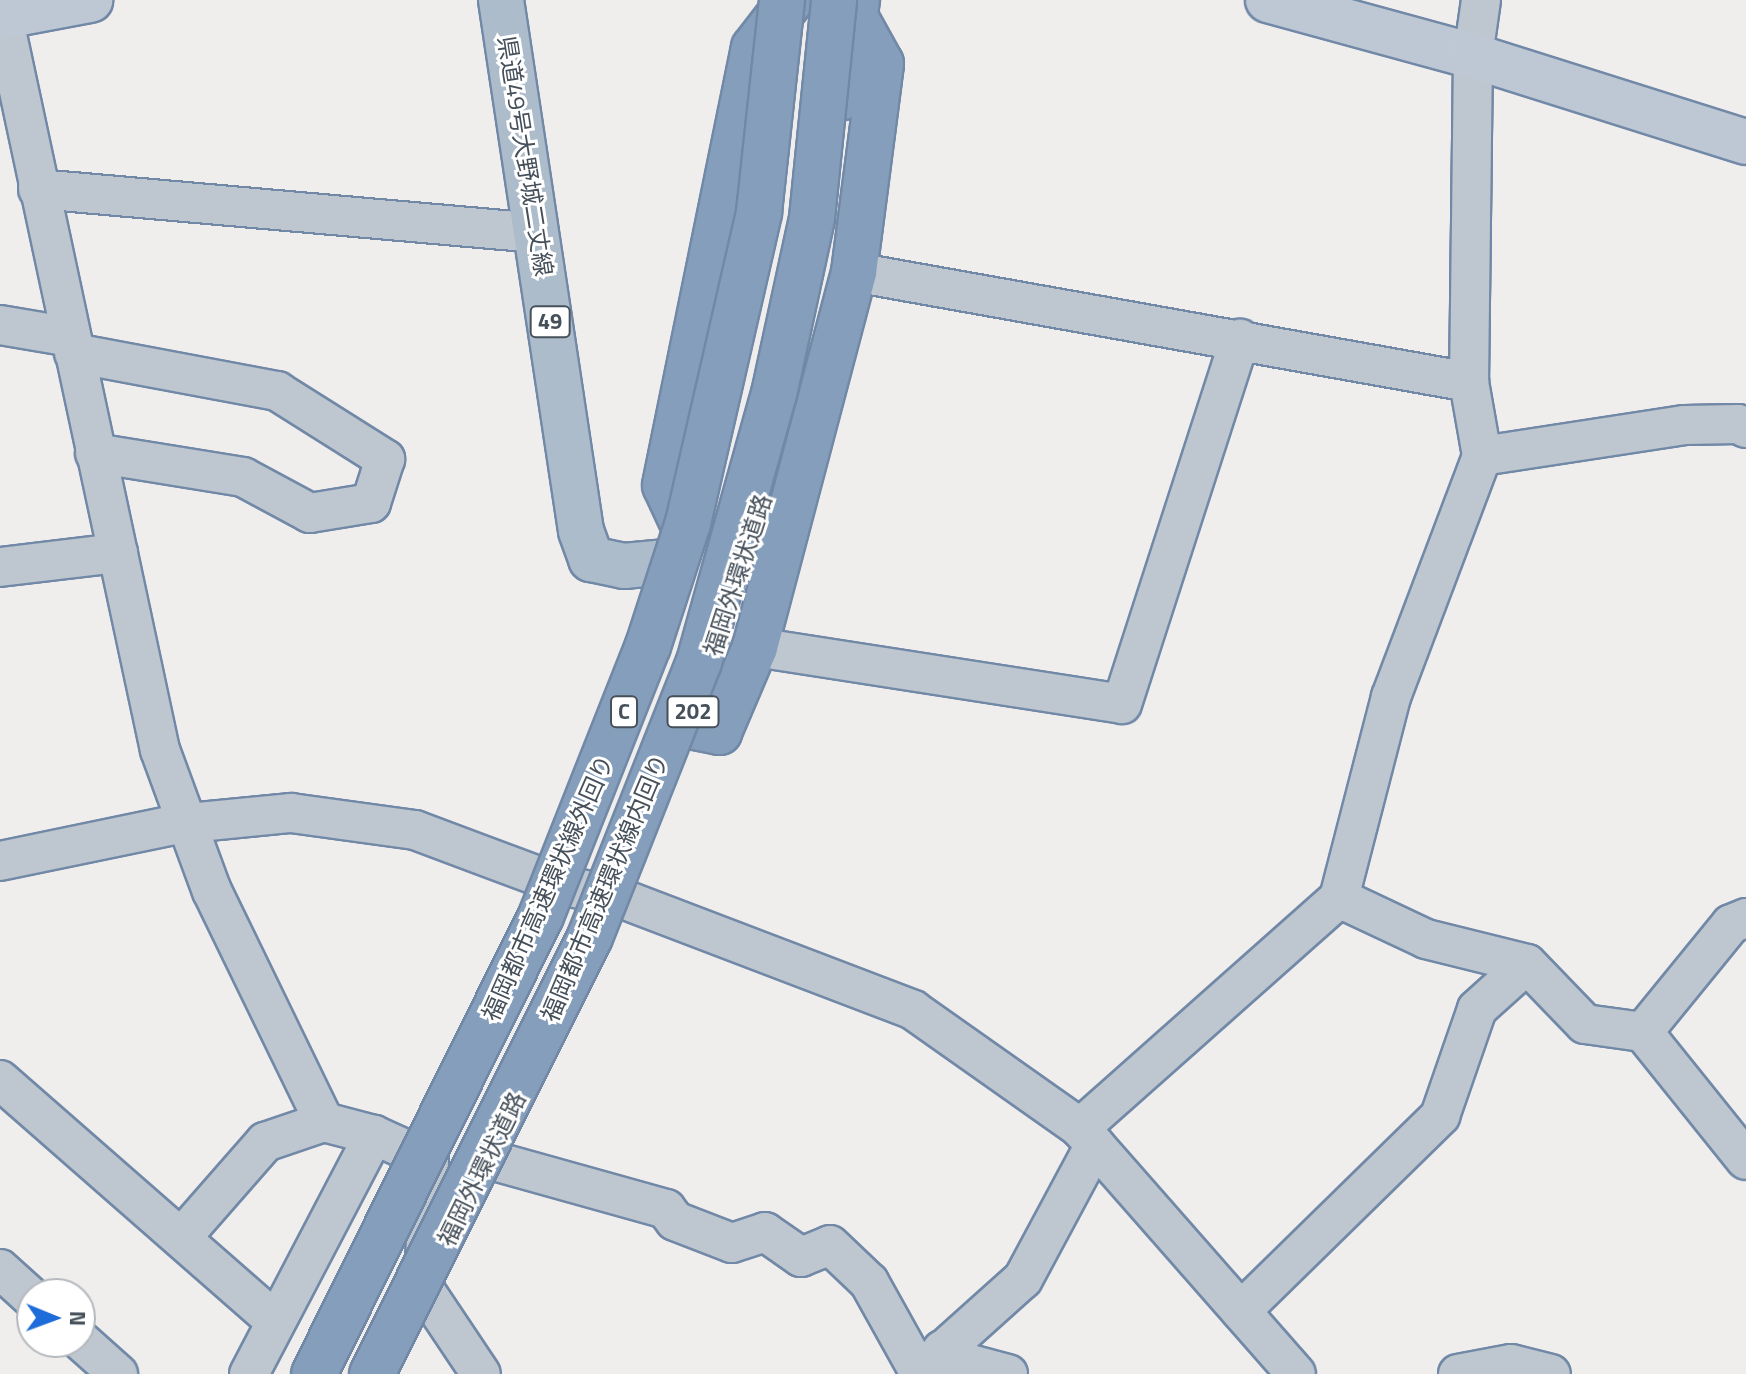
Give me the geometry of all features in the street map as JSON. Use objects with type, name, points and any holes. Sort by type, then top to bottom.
[{"type":"highway","name":"福岡都市高速環状線外回り","points":[[314,1374],[553,901],[688,523],[759,212],[782,0]]},
{"type":"highway","name":"202","points":[[322,1374],[553,901],[680,545],[751,272],[791,0]]},
{"type":"highway","points":[[689,726],[719,732],[755,647],[854,272],[881,64],[849,6]]},
{"type":"highway","name":"福岡外環状道路","points":[[381,1374],[615,896],[689,726],[764,499],[816,277],[849,6]]},
{"type":"highway","name":"福岡都市高速環状線内回り","points":[[372,1374],[590,937],[699,662],[736,543],[812,218],[849,6]]},
{"type":"highway","points":[[285,1374],[411,1136],[553,901]]},
{"type":"highway","points":[[400,1374],[491,1179],[590,937]]},
{"type":"main road","name":"県道49号大野城二丈線","points":[[501,0],[581,531],[591,559],[624,566],[680,545]]},
{"type":"street","points":[[90,0],[1,12],[160,750],[212,891],[324,1122]]},
{"type":"street","points":[[1268,0],[1473,56],[1746,142]]},
{"type":"street","points":[[926,1365],[1023,1279],[1088,1136],[1339,898],[1391,697],[1482,456],[1469,382],[1473,56],[1480,38],[1481,0]]},
{"type":"street","points":[[38,189],[537,233]]},
{"type":"street","points":[[854,272],[1469,382]]},
{"type":"street","points":[[0,325],[72,345],[277,391],[385,459],[371,503],[310,513],[243,477],[95,453]]},
{"type":"street","points":[[755,647],[1122,704],[1240,339]]},
{"type":"street","points":[[1482,456],[1684,425],[1738,424],[1746,428]]},
{"type":"street","points":[[0,567],[118,553]]},
{"type":"street","points":[[0,861],[187,823],[291,813],[415,830],[553,901],[615,896],[913,1010],[1088,1136],[1296,1374]]},
{"type":"street","points":[[1339,898],[1426,939],[1527,964],[1585,1024],[1643,1032],[1746,1160]]},
{"type":"street","points":[[1643,1032],[1731,924],[1746,918]]},
{"type":"street","points":[[1241,1311],[1440,1116],[1477,1009],[1527,964]]},
{"type":"street","points":[[0,1080],[275,1321]]},
{"type":"street","points":[[181,1238],[265,1142],[324,1122],[374,1135],[429,1160],[424,1289],[481,1374]]},
{"type":"street","points":[[249,1374],[374,1135]]},
{"type":"street","points":[[487,1159],[666,1209],[675,1221],[732,1243],[765,1232],[801,1257],[830,1245],[869,1282],[926,1365]]},
{"type":"street","points":[[0,1269],[16,1284]]},
{"type":"street","points":[[96,1354],[118,1374]]},
{"type":"street","points":[[926,1365],[952,1359],[1008,1374]]},
{"type":"street","points":[[1458,1374],[1511,1364],[1551,1374]]}]
